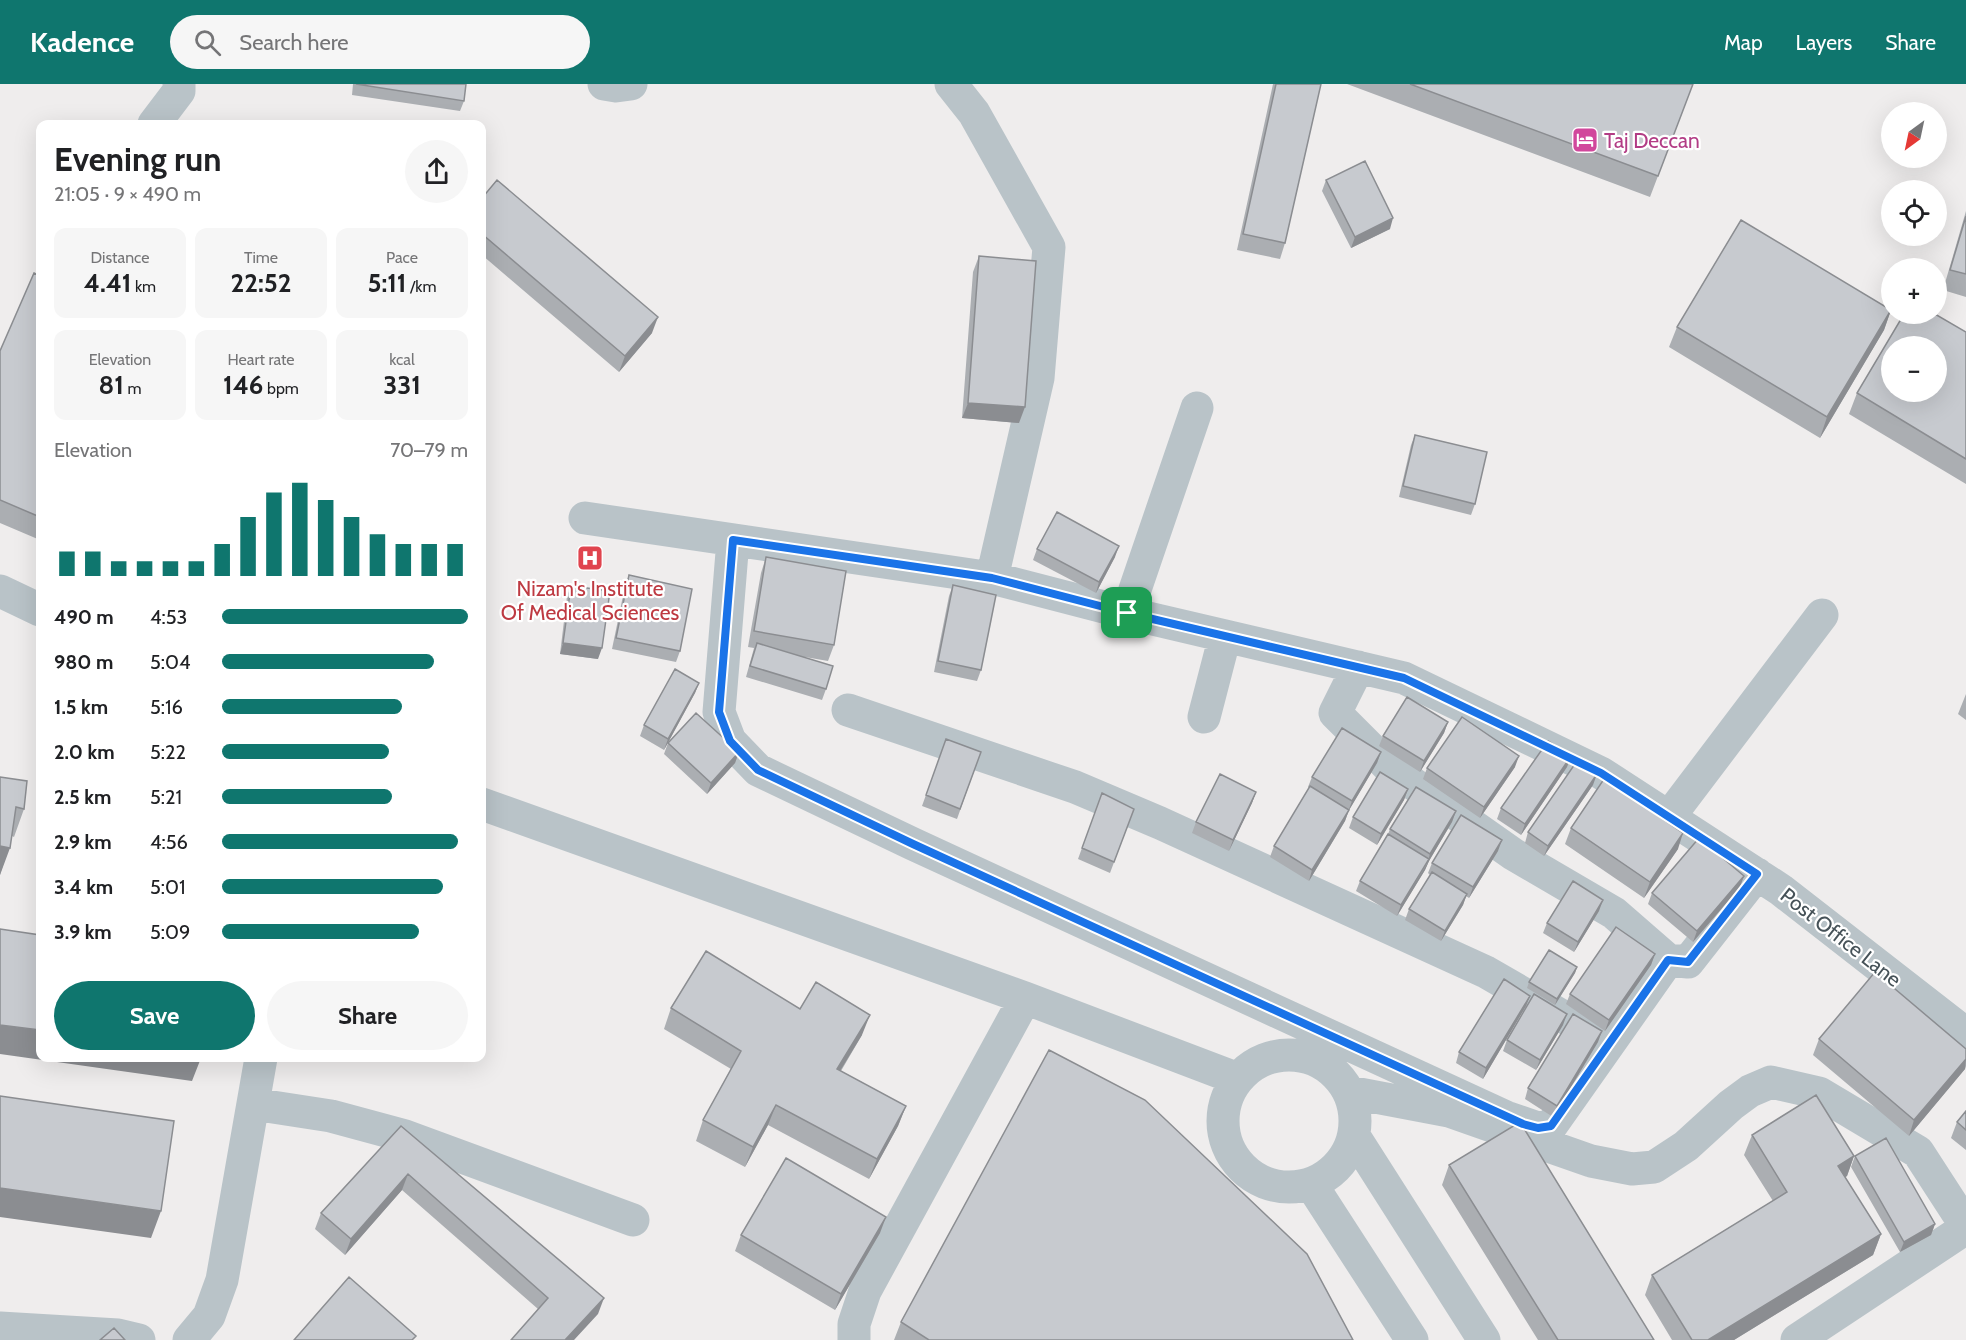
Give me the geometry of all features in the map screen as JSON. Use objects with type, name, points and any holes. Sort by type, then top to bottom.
[{"type":"street","points":[[157,120],[179,91],[179,84]]},
{"type":"street","points":[[604,84],[616,86],[631,84]]},
{"type":"street","points":[[951,84],[974,113],[1049,247],[1038,378],[992,578]]},
{"type":"street","points":[[1127,613],[1197,408]]},
{"type":"street","name":"Post Office Lane","points":[[585,518],[992,578],[1127,613],[1404,678],[1601,773],[1781,890],[1966,1034]]},
{"type":"street","points":[[733,540],[719,712],[730,741],[758,770],[913,844],[1523,1124],[1538,1128],[1551,1126],[1668,960]]},
{"type":"street","points":[[0,591],[36,608]]},
{"type":"street","points":[[1669,817],[1822,615]]},
{"type":"street","points":[[1204,717],[1225,636]]},
{"type":"street","points":[[1358,667],[1335,713],[1388,766],[1513,854],[1614,913],[1668,960],[1688,962],[1757,874]]},
{"type":"street","points":[[848,710],[1075,787],[1160,823],[1486,972],[1609,1043]]},
{"type":"street","points":[[486,805],[1025,998],[1238,1079]]},
{"type":"street","points":[[854,1340],[854,1324],[865,1291],[1025,998]]},
{"type":"street","points":[[1295,1055],[1317,1061],[1336,1074],[1349,1092],[1355,1114],[1354,1136],[1346,1156],[1330,1173],[1311,1184],[1290,1187],[1269,1184],[1250,1174],[1235,1159],[1226,1140],[1223,1119],[1227,1098],[1238,1079],[1253,1065],[1273,1057],[1295,1055]]},
{"type":"street","points":[[189,1340],[209,1316],[222,1280],[260,1062]]},
{"type":"street","points":[[1349,1092],[1449,1111],[1591,1161],[1632,1169],[1654,1167],[1686,1146],[1750,1091],[1771,1082],[1819,1093],[1918,1152],[1966,1227],[1797,1340]]},
{"type":"street","points":[[253,1104],[332,1116],[405,1136],[633,1220]]},
{"type":"street","points":[[1354,1136],[1484,1340]]},
{"type":"street","points":[[1311,1184],[1412,1340]]},
{"type":"street","points":[[0,1328],[118,1335],[139,1340]]},
{"type":"building","points":[[356,84],[466,84],[464,101]]},
{"type":"building","points":[[1276,84],[1321,84],[1285,243],[1243,234]]},
{"type":"building","name":"Taj Deccan","points":[[1410,84],[1693,84],[1658,176]]},
{"type":"building","points":[[1365,161],[1393,218],[1355,237],[1326,180]]},
{"type":"building","points":[[497,180],[658,317],[625,356],[486,237],[486,193]]},
{"type":"building","points":[[1966,216],[1966,274],[1950,270]]},
{"type":"building","points":[[1741,220],[1881,304],[1883,324],[1827,417],[1677,327]]},
{"type":"building","points":[[979,256],[1036,261],[1025,407],[968,403]]},
{"type":"building","points":[[34,273],[36,274],[36,515],[0,500],[0,351]]},
{"type":"building","points":[[1947,321],[1966,332],[1966,459],[1857,393],[1881,353],[1881,402],[1947,402],[1947,336],[1891,336],[1898,324],[1947,324]]},
{"type":"building","points":[[1415,435],[1487,452],[1475,504],[1403,486]]},
{"type":"building","points":[[1057,512],[1119,546],[1099,582],[1037,549]]},
{"type":"building","points":[[766,557],[846,571],[834,645],[754,631]]},
{"type":"building","points":[[629,575],[692,589],[680,651],[616,638]]},
{"type":"building","points":[[953,585],[996,595],[981,670],[938,661]]},
{"type":"building","points":[[571,586],[610,591],[602,648],[563,643]]},
{"type":"building","points":[[757,643],[833,666],[826,689],[750,666]]},
{"type":"building","points":[[675,669],[699,683],[668,739],[644,725]]},
{"type":"building","points":[[1407,697],[1448,722],[1424,761],[1383,736]]},
{"type":"building","points":[[696,713],[739,752],[711,783],[668,743]]},
{"type":"building","points":[[1462,717],[1519,756],[1484,807],[1427,768]]},
{"type":"building","points":[[1342,728],[1381,752],[1352,801],[1312,777]]},
{"type":"building","points":[[946,739],[981,752],[960,809],[926,795]]},
{"type":"building","points":[[1548,741],[1571,756],[1525,824],[1501,808]]},
{"type":"building","points":[[1577,761],[1597,774],[1548,846],[1528,832]]},
{"type":"building","points":[[1380,772],[1408,789],[1381,834],[1353,817]]},
{"type":"building","points":[[1220,774],[1256,792],[1233,840],[1196,822]]},
{"type":"building","points":[[0,777],[27,781],[24,809],[16,807],[10,848],[0,846]]},
{"type":"building","points":[[1604,779],[1683,833],[1650,882],[1571,828]]},
{"type":"building","points":[[1310,786],[1349,810],[1312,870],[1274,846]]},
{"type":"building","points":[[1416,787],[1456,811],[1430,854],[1390,829]]},
{"type":"building","points":[[1102,793],[1134,809],[1114,862],[1082,848]]},
{"type":"building","points":[[1461,815],[1502,840],[1473,887],[1432,863]]},
{"type":"building","points":[[1388,834],[1429,859],[1401,905],[1360,881]]},
{"type":"building","points":[[1699,838],[1744,876],[1697,931],[1652,893]]},
{"type":"building","points":[[1432,872],[1467,894],[1445,931],[1409,909]]},
{"type":"building","points":[[1573,881],[1603,900],[1578,942],[1547,923]]},
{"type":"building","points":[[1616,927],[1655,954],[1609,1020],[1570,994]]},
{"type":"building","points":[[0,929],[36,934],[36,1030],[0,1025]]},
{"type":"building","points":[[1549,950],[1577,967],[1557,999],[1529,982]]},
{"type":"building","points":[[706,951],[800,1009],[816,982],[870,1015],[837,1069],[906,1106],[877,1159],[776,1105],[753,1147],[703,1120],[741,1051],[671,1008]]},
{"type":"building","points":[[1875,972],[1966,1049],[1966,1059],[1914,1120],[1819,1039]]},
{"type":"building","points":[[1504,979],[1530,996],[1486,1068],[1459,1052]]},
{"type":"building","points":[[1534,994],[1567,1014],[1540,1060],[1507,1040]]},
{"type":"building","points":[[1573,1014],[1602,1031],[1557,1106],[1528,1088]]},
{"type":"building","points":[[1049,1050],[1145,1100],[1307,1254],[1353,1340],[929,1340],[901,1322]]},
{"type":"building","points":[[1816,1095],[1854,1156],[1838,1166],[1881,1234],[1708,1340],[1692,1340],[1652,1275],[1787,1192],[1752,1135]]},
{"type":"building","points":[[0,1096],[174,1121],[161,1211],[0,1188]]},
{"type":"building","points":[[1966,1111],[1966,1130],[1957,1122]]},
{"type":"building","points":[[1520,1122],[1654,1340],[1558,1340],[1449,1165]]},
{"type":"building","points":[[401,1126],[604,1298],[565,1340],[511,1340],[548,1298],[408,1174],[351,1239],[321,1213]]},
{"type":"building","points":[[1886,1138],[1935,1224],[1904,1242],[1855,1156]]},
{"type":"building","points":[[786,1158],[886,1217],[841,1294],[741,1235]]},
{"type":"building","points":[[349,1277],[416,1336],[412,1340],[294,1340]]},
{"type":"building","points":[[114,1328],[125,1340],[100,1340]]},
{"type":"place","name":"Taj Deccan","points":[[1585,140]]},
{"type":"place","name":"Nizam's Institute Of Medical Sciences","points":[[590,558]]},
{"type":"route","points":[[733,540],[992,578],[1127,613],[1404,678],[1601,773],[1757,874],[1688,962],[1668,960],[1551,1126],[1538,1128],[1506,1117],[913,844],[758,770],[730,741],[719,712],[733,540]]}]
